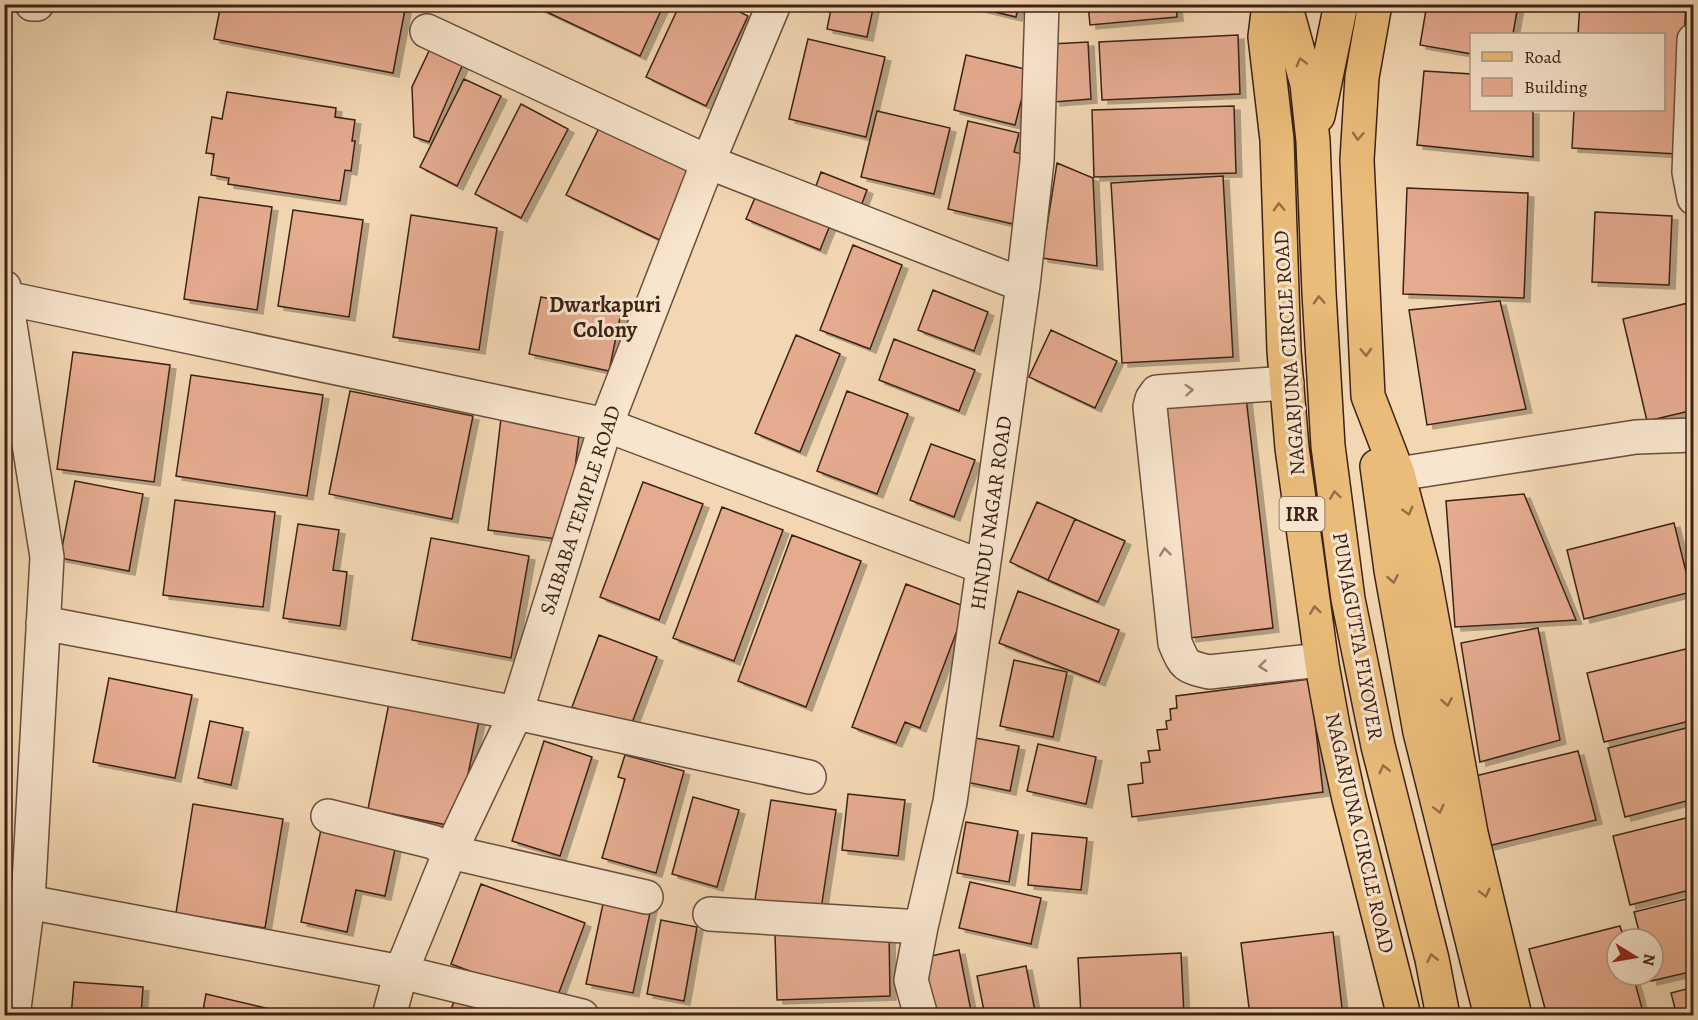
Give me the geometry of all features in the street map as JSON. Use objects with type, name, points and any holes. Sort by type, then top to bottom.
[{"type":"main road","points":[[1255,4],[1265,37]]},
{"type":"main road","name":"NAGARJUNA CIRCLE ROAD","points":[[1269,4],[1265,37],[1277,140],[1287,383],[1292,448],[1321,660],[1333,726],[1349,799],[1404,1016]]},
{"type":"main road","name":"PUNJAGUTTA FLYOVER","points":[[1285,4],[1307,84],[1313,141],[1328,446],[1348,599],[1378,746],[1432,959],[1443,1016]]},
{"type":"main road","name":"PUNJAGUTTA FLYOVER","points":[[1313,141],[1341,4]]},
{"type":"main road","points":[[1358,4],[1364,65]]},
{"type":"main road","points":[[1375,4],[1364,65],[1357,160],[1368,396],[1391,570],[1420,732],[1491,1016]]},
{"type":"main road","points":[[1368,396],[1398,474],[1423,569],[1471,833],[1515,1016]]},
{"type":"street","points":[[32,4],[37,4]]},
{"type":"street","name":"SAIBABA TEMPLE ROAD","points":[[389,1016],[402,972],[450,852],[516,713],[606,424],[708,162],[774,4]]},
{"type":"street","name":"HINDU NAGAR ROAD","points":[[921,1016],[911,980],[950,802],[1023,285],[1037,161],[1042,4]]},
{"type":"street","points":[[427,31],[708,162],[1023,285]]},
{"type":"street","points":[[1694,40],[1689,172],[1694,198]]},
{"type":"street","points":[[14,1016],[28,902],[47,558],[5,292],[606,424],[983,567]]},
{"type":"street","points":[[1287,383],[1156,392],[1152,399],[1150,407],[1175,643],[1184,663],[1195,669],[1209,672],[1321,660]]},
{"type":"street","points":[[1398,474],[1636,437],[1694,435]]},
{"type":"street","points":[[43,623],[516,713],[809,777]]},
{"type":"street","points":[[328,816],[433,842],[450,852],[646,897]]},
{"type":"street","points":[[28,902],[402,972],[582,1016]]},
{"type":"street","points":[[710,914],[921,927]]},
{"type":"building","points":[[221,4],[406,4],[393,73],[214,39]]},
{"type":"building","points":[[530,4],[664,4],[640,56]]},
{"type":"building","points":[[680,4],[724,4],[748,16],[706,106],[646,77]]},
{"type":"building","points":[[832,4],[874,4],[867,37],[827,29]]},
{"type":"building","points":[[962,4],[1019,4],[1016,17]]},
{"type":"building","points":[[1088,4],[1176,4],[1177,17],[1090,25]]},
{"type":"building","points":[[1427,4],[1518,4],[1513,33],[1470,33],[1470,54],[1420,45]]},
{"type":"building","points":[[1580,4],[1686,4],[1677,154],[1572,148],[1574,111],[1665,111],[1665,33],[1578,33]]},
{"type":"building","points":[[1238,35],[1240,94],[1102,100],[1099,42]]},
{"type":"building","points":[[808,39],[885,57],[866,137],[789,119]]},
{"type":"building","points":[[1088,42],[1091,99],[1054,102],[1051,44]]},
{"type":"building","points":[[430,49],[463,64],[429,142],[414,137],[412,87]]},
{"type":"building","points":[[966,55],[1029,70],[1015,125],[954,110]]},
{"type":"building","points":[[1424,71],[1470,74],[1470,111],[1533,111],[1533,157],[1417,145]]},
{"type":"building","points":[[464,79],[501,96],[457,186],[420,167]]},
{"type":"building","points":[[227,92],[336,108],[335,117],[355,120],[351,171],[345,170],[340,201],[228,184],[229,178],[211,175],[214,154],[206,153],[212,117],[222,119]]},
{"type":"building","points":[[521,104],[568,129],[521,218],[475,194]]},
{"type":"building","points":[[1234,106],[1236,173],[1094,177],[1092,110]]},
{"type":"building","points":[[877,111],[950,128],[934,194],[861,177]]},
{"type":"building","points":[[968,121],[1019,133],[1014,152],[1029,156],[1013,224],[948,209]]},
{"type":"building","points":[[599,128],[699,176],[666,243],[566,195]]},
{"type":"building","points":[[1057,163],[1093,178],[1097,266],[1042,258]]},
{"type":"building","points":[[821,172],[867,190],[857,217],[811,200]]},
{"type":"building","points":[[1223,176],[1233,357],[1122,363],[1111,183]]},
{"type":"building","points":[[759,188],[833,218],[820,250],[746,219]]},
{"type":"building","points":[[1407,188],[1528,193],[1524,298],[1403,294]]},
{"type":"building","points":[[199,197],[272,207],[257,310],[184,299]]},
{"type":"building","points":[[293,210],[363,220],[349,317],[278,306]]},
{"type":"building","points":[[1595,212],[1672,216],[1669,285],[1592,282]]},
{"type":"building","points":[[411,215],[497,228],[479,350],[393,337]]},
{"type":"building","points":[[853,245],[902,265],[870,349],[820,330]]},
{"type":"building","points":[[933,290],[988,312],[974,351],[918,330]]},
{"type":"building","points":[[541,297],[621,313],[609,371],[529,354]]},
{"type":"building","points":[[1500,301],[1526,409],[1427,425],[1409,310]]},
{"type":"building","points":[[1692,302],[1694,308],[1694,410],[1647,421],[1623,319]]},
{"type":"building","points":[[1051,330],[1117,361],[1095,408],[1029,377]]},
{"type":"building","points":[[796,335],[840,354],[800,452],[755,433]]},
{"type":"building","points":[[894,339],[975,370],[959,411],[879,380]]},
{"type":"building","points":[[73,352],[170,365],[154,482],[57,469]]},
{"type":"building","points":[[191,375],[323,395],[307,496],[176,476]]},
{"type":"building","points":[[1245,389],[1273,628],[1190,638],[1163,398]]},
{"type":"building","points":[[350,391],[473,416],[452,519],[329,494]]},
{"type":"building","points":[[847,391],[908,414],[877,494],[817,471]]},
{"type":"building","points":[[501,418],[580,428],[566,540],[488,530]]},
{"type":"building","points":[[931,444],[975,460],[954,517],[910,500]]},
{"type":"building","points":[[75,481],[143,494],[129,571],[60,558]]},
{"type":"building","points":[[643,482],[703,504],[659,620],[600,597]]},
{"type":"building","points":[[1524,494],[1576,620],[1455,627],[1446,501]]},
{"type":"building","points":[[175,500],[275,512],[263,607],[163,595]]},
{"type":"building","points":[[1037,502],[1075,519],[1048,580],[1010,562]]},
{"type":"building","points":[[722,507],[783,530],[734,661],[673,638]]},
{"type":"building","points":[[1075,519],[1125,541],[1098,602],[1048,580]]},
{"type":"building","points":[[1674,523],[1691,592],[1584,619],[1567,550]]},
{"type":"building","points":[[298,524],[339,530],[333,570],[347,572],[340,626],[283,618]]},
{"type":"building","points":[[792,535],[861,561],[806,707],[738,681]]},
{"type":"building","points":[[431,538],[529,556],[511,658],[412,640]]},
{"type":"building","points":[[906,584],[966,607],[920,728],[905,722],[896,743],[852,727]]},
{"type":"building","points":[[1018,591],[1119,630],[1099,682],[999,643]]},
{"type":"building","points":[[1538,628],[1560,740],[1480,762],[1461,643]]},
{"type":"building","points":[[599,635],[657,657],[630,728],[572,707]]},
{"type":"building","points":[[1694,647],[1694,720],[1604,742],[1587,673]]},
{"type":"building","points":[[1014,660],[1067,672],[1053,737],[1000,726]]},
{"type":"building","points":[[109,678],[192,695],[175,778],[93,762]]},
{"type":"building","points":[[1310,679],[1323,792],[1132,817],[1128,785],[1143,783],[1141,763],[1150,762],[1148,751],[1160,750],[1157,730],[1167,729],[1166,721],[1171,720],[1170,709],[1177,708],[1176,696]]},
{"type":"building","points":[[389,703],[479,721],[457,827],[368,809]]},
{"type":"building","points":[[210,721],[243,728],[231,785],[198,778]]},
{"type":"building","points":[[1694,726],[1694,799],[1625,817],[1608,748]]},
{"type":"building","points":[[975,738],[1019,746],[1010,791],[966,782]]},
{"type":"building","points":[[544,741],[592,757],[560,856],[512,841]]},
{"type":"building","points":[[1038,744],[1096,757],[1086,804],[1027,791]]},
{"type":"building","points":[[1578,751],[1596,820],[1488,846],[1471,777]]},
{"type":"building","points":[[625,755],[684,771],[656,873],[602,858],[625,779],[618,777]]},
{"type":"building","points":[[848,794],[905,800],[898,856],[842,850]]},
{"type":"building","points":[[693,797],[739,810],[717,887],[672,874]]},
{"type":"building","points":[[771,800],[836,810],[820,916],[754,906]]},
{"type":"building","points":[[193,804],[283,819],[265,928],[176,913]]},
{"type":"building","points":[[1694,816],[1694,889],[1630,905],[1613,836]]},
{"type":"building","points":[[966,822],[1018,831],[1009,882],[957,873]]},
{"type":"building","points":[[322,825],[398,835],[385,896],[356,890],[347,932],[301,922]]},
{"type":"building","points":[[1032,833],[1087,838],[1081,890],[1028,885]]},
{"type":"building","points":[[970,882],[1041,898],[1031,944],[959,928]]},
{"type":"building","points":[[481,884],[585,923],[555,1003],[451,964]]},
{"type":"building","points":[[1694,897],[1694,971],[1665,978],[1665,927],[1638,927],[1634,912]]},
{"type":"building","points":[[604,899],[651,908],[633,993],[586,984]]},
{"type":"building","points":[[661,920],[697,927],[684,1001],[647,994]]},
{"type":"building","points":[[1605,930],[1605,987],[1636,987],[1644,1016],[1547,1016],[1529,949]]},
{"type":"building","points":[[889,931],[890,996],[777,1000],[775,934]]},
{"type":"building","points":[[1333,932],[1343,1016],[1250,1016],[1241,943]]},
{"type":"building","points":[[959,950],[972,1016],[929,1016],[917,959]]},
{"type":"building","points":[[1181,953],[1184,1016],[1081,1016],[1078,958]]},
{"type":"building","points":[[1026,966],[1036,1016],[985,1016],[977,976]]},
{"type":"building","points":[[74,982],[143,987],[141,1016],[71,1016]]},
{"type":"building","points":[[1694,987],[1694,1016],[1677,1016],[1671,993]]},
{"type":"building","points":[[457,992],[527,1016],[449,1016]]},
{"type":"building","points":[[206,994],[270,1009],[269,1016],[202,1016]]},
{"type":"building","points":[[827,1009],[828,1016],[769,1016]]},
{"type":"district","name":"Dwarkapuri Colony","points":[[605,316]]}]
